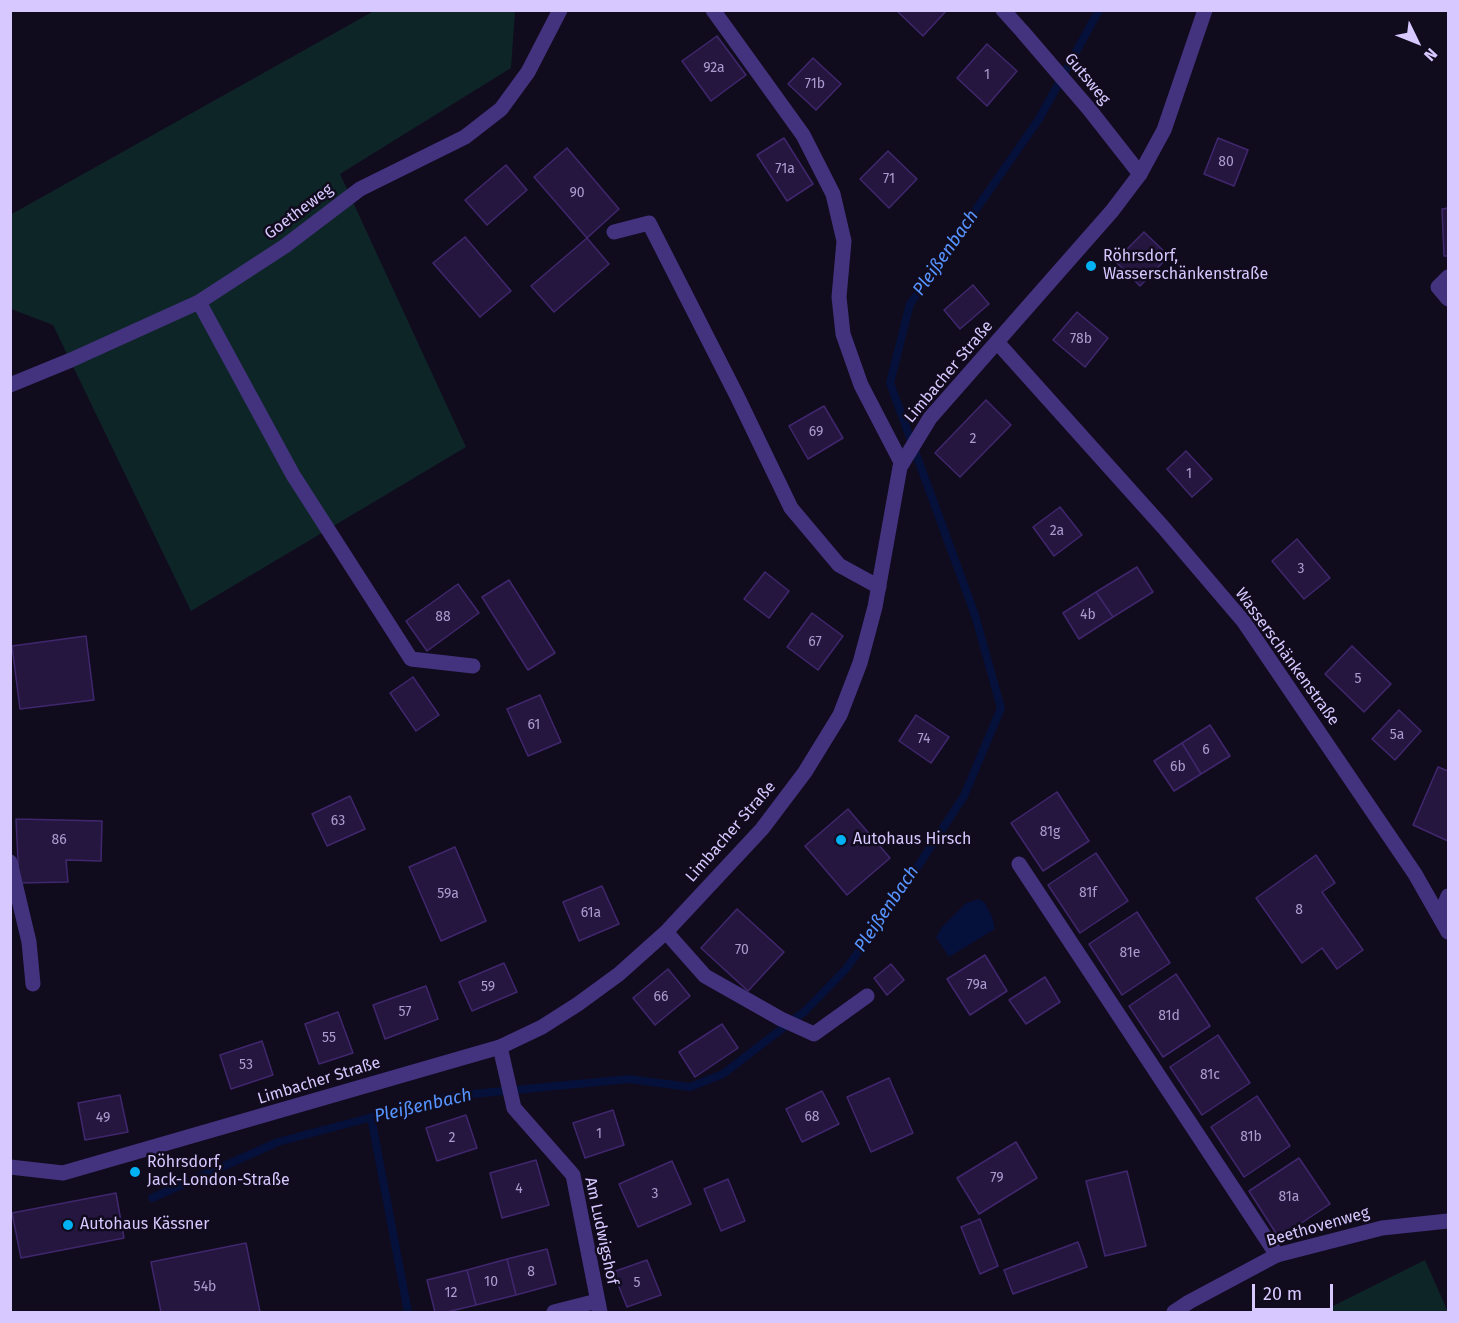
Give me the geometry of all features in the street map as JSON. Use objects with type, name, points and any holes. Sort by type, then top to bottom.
[{"type":"street","name":"Goetheweg","points":[[10,385],[199,302],[285,246],[360,189],[465,137],[501,109],[528,72],[560,10]]},
{"type":"street","points":[[713,10],[803,135],[833,194],[844,241],[839,297],[843,334],[861,385],[901,465]]},
{"type":"street","name":"Gutsweg","points":[[1003,10],[1089,109],[1140,174]]},
{"type":"street","name":"Limbacher Straße","points":[[10,1167],[63,1173],[303,1106],[500,1047],[542,1028],[578,1004],[619,974],[666,932],[762,829],[811,762],[840,715],[860,663],[879,587],[901,465],[930,418],[1112,211],[1140,174],[1164,130],[1204,10]]},
{"type":"street","points":[[614,232],[649,223],[791,508],[839,565],[879,587]]},
{"type":"street","points":[[1449,277],[1438,288],[1449,299]]},
{"type":"street","points":[[199,302],[293,475],[411,659],[473,666]]},
{"type":"street","name":"Wasserschänkenstraße","points":[[997,342],[1163,527],[1244,622],[1415,874],[1449,932]]},
{"type":"street","points":[[10,862],[29,942],[33,984]]},
{"type":"street","points":[[1019,864],[1277,1255]]},
{"type":"street","points":[[1440,916],[1449,896]]},
{"type":"street","points":[[666,932],[705,976],[781,1019],[814,1034],[867,996]]},
{"type":"street","name":"Am Ludwigshof","points":[[500,1047],[514,1108],[573,1176],[598,1307],[554,1312]]},
{"type":"street","name":"Beethovenweg","points":[[1174,1312],[1277,1255],[1382,1228],[1449,1221]]},
{"type":"green space","points":[[374,11],[515,11],[511,68],[340,174],[466,447],[191,611],[53,325],[11,309],[10,215]]},
{"type":"green space","points":[[1425,1260],[1448,1312],[1321,1312]]},
{"type":"shaded area","points":[[979,899],[985,903],[995,929],[949,957],[936,937],[942,927],[966,903]]},
{"type":"building","points":[[896,10],[947,10],[923,36]]},
{"type":"building","points":[[717,36],[746,75],[711,101],[682,61]]},
{"type":"building","points":[[987,44],[1017,71],[987,106],[957,78]]},
{"type":"building","points":[[813,58],[841,84],[816,110],[788,84]]},
{"type":"building","points":[[784,138],[813,184],[787,201],[757,155]]},
{"type":"building","points":[[1218,138],[1248,150],[1234,186],[1204,174]]},
{"type":"building","points":[[567,148],[619,209],[587,238],[534,177]]},
{"type":"building","points":[[888,151],[917,179],[889,208],[860,179]]},
{"type":"building","points":[[506,165],[527,190],[487,225],[465,200]]},
{"type":"building","points":[[1448,208],[1448,256],[1444,256],[1442,209]]},
{"type":"building","points":[[1144,232],[1169,256],[1140,286],[1115,261]]},
{"type":"building","points":[[465,237],[511,291],[480,317],[433,263]]},
{"type":"building","points":[[587,238],[609,264],[554,312],[531,286]]},
{"type":"building","points":[[973,285],[989,304],[960,329],[944,310]]},
{"type":"building","points":[[1077,312],[1108,338],[1085,367],[1053,340]]},
{"type":"building","points":[[986,400],[1011,425],[960,477],[935,453]]},
{"type":"building","points":[[824,406],[843,438],[808,459],[789,426]]},
{"type":"building","points":[[1186,451],[1212,479],[1192,497],[1167,469]]},
{"type":"building","points":[[1060,507],[1082,535],[1054,556],[1033,527]]},
{"type":"building","points":[[1297,539],[1330,578],[1304,599],[1272,561]]},
{"type":"building","points":[[1137,567],[1153,592],[1113,617],[1096,592]]},
{"type":"building","points":[[765,572],[789,591],[769,618],[744,599]]},
{"type":"building","points":[[509,580],[555,653],[528,670],[482,597]]},
{"type":"building","points":[[458,584],[479,613],[427,651],[406,621]]},
{"type":"building","points":[[1096,592],[1113,617],[1079,639],[1063,613]]},
{"type":"building","points":[[812,613],[843,636],[818,670],[787,647]]},
{"type":"building","points":[[86,636],[94,700],[20,709],[12,646]]},
{"type":"building","points":[[1352,646],[1391,684],[1364,712],[1325,674]]},
{"type":"building","points":[[413,677],[439,715],[416,731],[390,693]]},
{"type":"building","points":[[540,695],[561,742],[528,756],[507,709]]},
{"type":"building","points":[[1399,710],[1421,731],[1395,760],[1372,739]]},
{"type":"building","points":[[916,715],[949,737],[931,763],[899,741]]},
{"type":"building","points":[[1210,725],[1230,756],[1201,774],[1182,743]]},
{"type":"building","points":[[1182,743],[1201,774],[1174,791],[1154,761]]},
{"type":"building","points":[[1438,767],[1448,771],[1448,841],[1413,825]]},
{"type":"building","points":[[1057,792],[1089,841],[1043,871],[1011,823]]},
{"type":"building","points":[[350,796],[365,829],[327,846],[312,814]]},
{"type":"building","points":[[848,809],[890,858],[847,895],[805,846]]},
{"type":"building","points":[[16,819],[102,821],[101,861],[66,860],[68,882],[19,883]]},
{"type":"building","points":[[455,847],[486,921],[441,941],[409,867]]},
{"type":"building","points":[[1096,853],[1128,901],[1080,933],[1048,885]]},
{"type":"building","points":[[1316,855],[1335,883],[1322,892],[1363,950],[1337,969],[1322,948],[1302,963],[1256,898]]},
{"type":"building","points":[[602,886],[619,924],[579,941],[563,902]]},
{"type":"building","points":[[737,909],[784,952],[748,991],[701,948]]},
{"type":"building","points":[[1137,912],[1170,963],[1122,995],[1089,944]]},
{"type":"building","points":[[985,955],[1007,991],[970,1015],[947,979]]},
{"type":"building","points":[[504,963],[517,992],[472,1011],[459,982]]},
{"type":"building","points":[[891,964],[904,980],[887,995],[874,978]]},
{"type":"building","points":[[668,969],[690,996],[655,1025],[633,998]]},
{"type":"building","points":[[1176,974],[1210,1026],[1163,1057],[1129,1006]]},
{"type":"building","points":[[1045,977],[1060,1002],[1026,1024],[1009,1000]]},
{"type":"building","points":[[426,986],[438,1019],[385,1039],[373,1005]]},
{"type":"building","points":[[338,1012],[353,1053],[319,1064],[305,1024]]},
{"type":"building","points":[[722,1024],[738,1048],[695,1077],[679,1052]]},
{"type":"building","points":[[1218,1035],[1250,1083],[1202,1115],[1170,1067]]},
{"type":"building","points":[[262,1041],[273,1075],[231,1089],[220,1055]]},
{"type":"building","points":[[889,1078],[913,1133],[871,1152],[847,1097]]},
{"type":"building","points":[[822,1091],[839,1124],[802,1142],[786,1109]]},
{"type":"building","points":[[120,1095],[128,1132],[85,1140],[78,1103]]},
{"type":"building","points":[[1257,1096],[1290,1146],[1244,1177],[1211,1127]]},
{"type":"building","points":[[613,1110],[624,1145],[585,1158],[573,1123]]},
{"type":"building","points":[[466,1115],[477,1148],[437,1161],[426,1128]]},
{"type":"building","points":[[1016,1142],[1037,1178],[979,1214],[957,1178]]},
{"type":"building","points":[[1299,1158],[1330,1204],[1279,1238],[1249,1191]]},
{"type":"building","points":[[536,1160],[549,1205],[502,1218],[490,1173]]},
{"type":"building","points":[[672,1161],[691,1204],[638,1227],[619,1184]]},
{"type":"building","points":[[1127,1171],[1146,1246],[1105,1256],[1086,1181]]},
{"type":"building","points":[[728,1179],[745,1221],[721,1231],[704,1189]]},
{"type":"building","name":"Autohaus Kässner","points":[[116,1193],[124,1238],[21,1258],[12,1213]]},
{"type":"building","points":[[980,1219],[998,1266],[980,1274],[961,1227]]},
{"type":"building","points":[[1078,1242],[1087,1267],[1013,1294],[1004,1270]]},
{"type":"building","points":[[246,1243],[260,1312],[161,1312],[151,1262]]},
{"type":"building","points":[[547,1249],[556,1284],[516,1295],[507,1259]]},
{"type":"building","points":[[507,1259],[516,1295],[476,1305],[467,1270]]},
{"type":"building","points":[[647,1260],[661,1295],[627,1307],[613,1272]]},
{"type":"building","points":[[467,1270],[476,1305],[447,1312],[435,1312],[427,1280]]},
{"type":"waterway","name":"Pleißenbach","points":[[152,1198],[278,1142],[452,1096],[629,1079],[690,1087],[723,1074],[805,1011],[846,969],[903,889],[964,796],[1001,708],[975,615],[890,383],[910,304],[1039,119],[1099,10]]},
{"type":"waterway","points":[[371,1117],[408,1312]]},
{"type":"place","name":"Röhrsdorf, Wasserschänkenstraße","points":[[1091,266]]},
{"type":"place","name":"Autohaus Hirsch","points":[[841,840]]},
{"type":"place","name":"Röhrsdorf, Jack-London-Straße","points":[[135,1172]]},
{"type":"place","name":"Autohaus Kässner","points":[[68,1225]]}]
